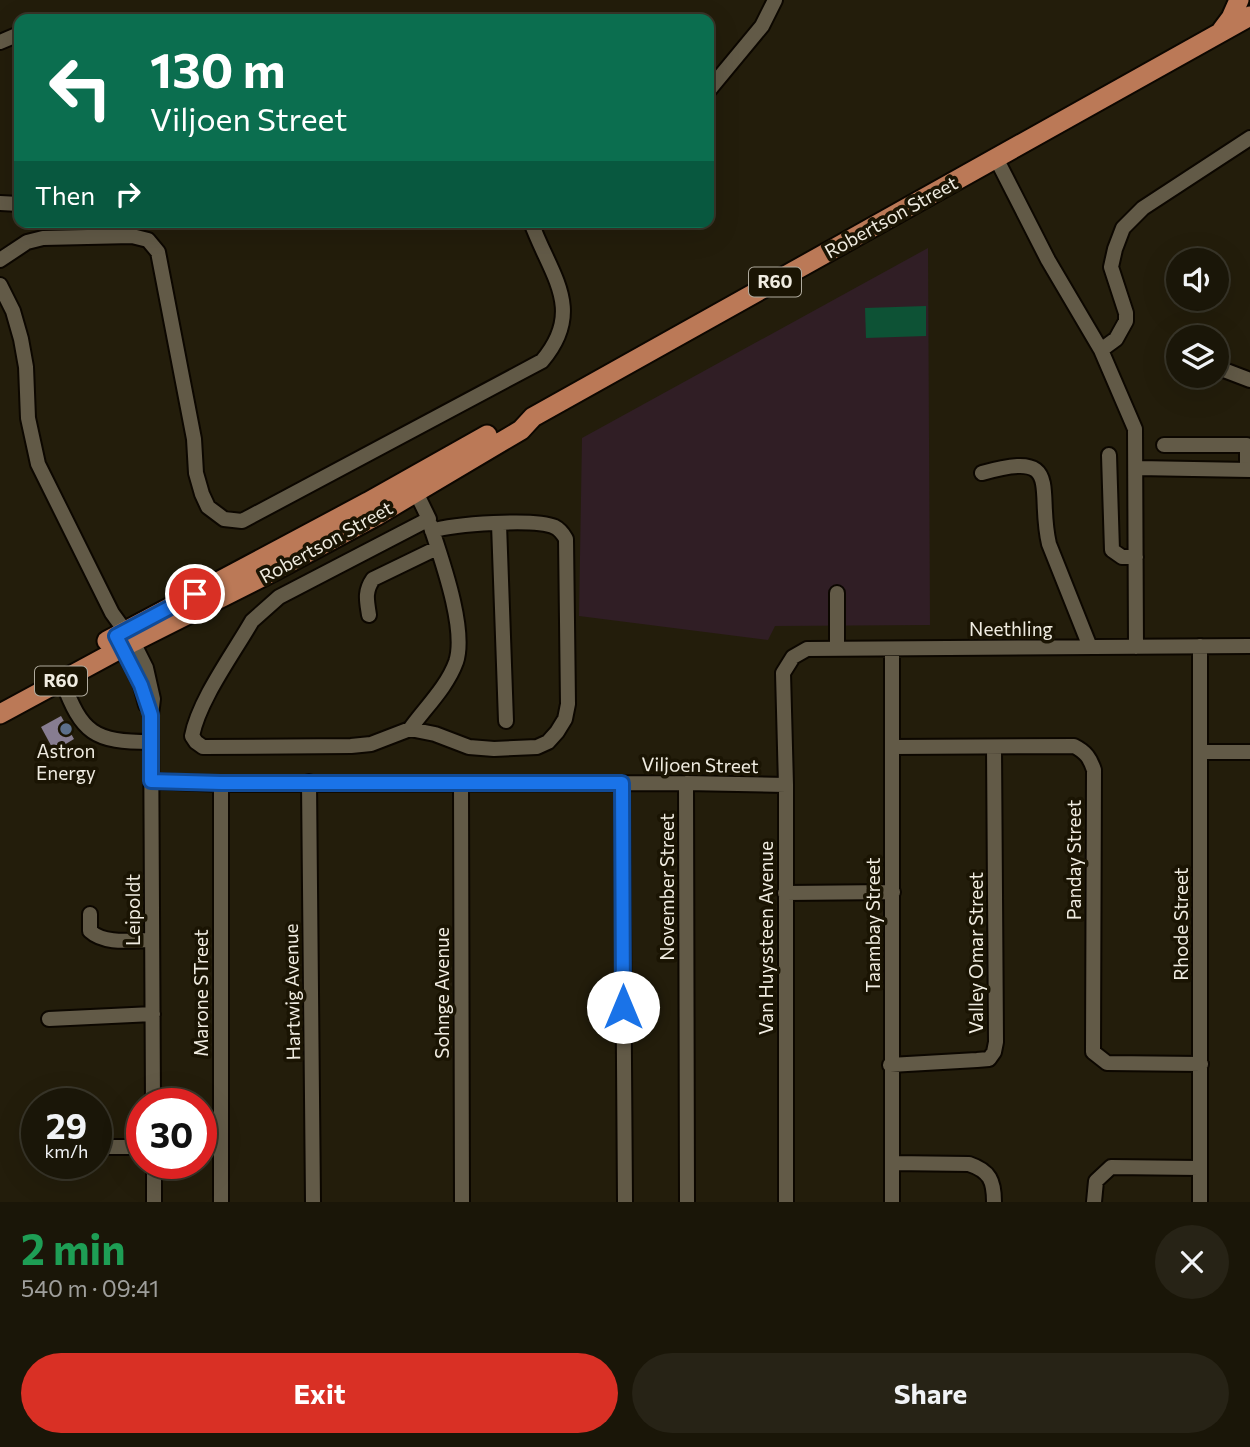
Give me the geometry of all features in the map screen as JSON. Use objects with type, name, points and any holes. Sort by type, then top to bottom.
[{"type":"main road","points":[[1219,33],[1231,18],[1239,0]]},
{"type":"main road","name":"Robertson Street","points":[[0,700],[124,639],[272,572],[413,485],[521,430],[533,417],[1250,16]]},
{"type":"main road","name":"Robertson Street","points":[[0,714],[62,681],[124,639]]},
{"type":"street","points":[[714,84],[762,26],[775,0]]},
{"type":"street","points":[[1101,350],[1116,339],[1126,321],[1126,313],[1111,267],[1123,228],[1143,208],[1250,138]]},
{"type":"street","points":[[996,158],[1048,260],[1101,350],[1135,429],[1136,647]]},
{"type":"street","points":[[0,260],[27,242],[43,238],[132,236],[148,240],[158,252],[194,439],[196,473],[202,494],[208,507],[224,519],[242,521],[542,361],[552,349],[565,319],[562,292],[534,228]]},
{"type":"street","name":"Leipoldt","points":[[0,285],[13,311],[21,339],[26,367],[28,418],[38,464],[89,562],[124,639],[151,715],[153,1088]]},
{"type":"street","points":[[1229,372],[1250,380]]},
{"type":"street","points":[[1137,468],[1248,470],[1248,445],[1164,445]]},
{"type":"street","points":[[1109,455],[1112,550],[1122,557],[1136,557]]},
{"type":"street","points":[[982,473],[1009,465],[1032,466],[1038,472],[1043,482],[1049,544],[1090,647]]},
{"type":"street","points":[[410,729],[435,734],[469,747],[517,749],[537,747],[548,742],[565,719],[568,704],[566,539],[558,528],[537,523],[430,525],[279,597],[252,621],[203,707],[192,736],[203,747],[351,746],[371,744],[410,729],[441,689],[456,660],[459,642],[456,618],[438,548],[430,525],[413,485]]},
{"type":"street","points":[[499,524],[506,721]]},
{"type":"street","points":[[369,615],[366,596],[373,579],[438,548]]},
{"type":"street","points":[[837,593],[837,648]]},
{"type":"street","name":"Rhode Street","points":[[1200,646],[1200,1202]]},
{"type":"street","name":"Neethling","points":[[783,673],[793,657],[801,651],[837,648],[1250,646]]},
{"type":"street","name":"Taambay Street","points":[[892,649],[892,1202]]},
{"type":"street","name":"Van Huyssteen Avenue","points":[[783,673],[786,785],[786,1202]]},
{"type":"street","points":[[62,681],[78,717],[97,735],[119,742],[151,742]]},
{"type":"street","name":"Panday Street","points":[[893,747],[1074,746],[1083,750],[1090,758],[1094,770],[1093,1052],[1107,1063],[1200,1064]]},
{"type":"street","name":"Valley Omar Street","points":[[890,1065],[989,1059],[993,1052],[996,1042],[993,747]]},
{"type":"street","points":[[1201,752],[1250,752]]},
{"type":"street","name":"Viljoen Street","points":[[151,781],[786,785]]},
{"type":"street","name":"Hartwig Avenue","points":[[309,782],[313,1202]]},
{"type":"street","name":"Marone STreet","points":[[220,1202],[221,783]]},
{"type":"street","name":"Sohnge Avenue","points":[[461,783],[463,1202]]},
{"type":"street","points":[[622,783],[625,1202]]},
{"type":"street","name":"November Street","points":[[686,783],[687,1202]]},
{"type":"street","points":[[785,892],[893,892]]},
{"type":"street","points":[[90,914],[90,931],[96,937],[152,940]]},
{"type":"street","points":[[49,1019],[153,1014]]},
{"type":"street","points":[[892,1163],[970,1164],[987,1172],[993,1182],[994,1202]]},
{"type":"street","points":[[1094,1202],[1096,1181],[1111,1167],[1199,1168]]},
{"type":"street","points":[[154,1179],[154,1202]]},
{"type":"shaded area","points":[[928,248],[930,625],[775,626],[768,640],[579,616],[582,438]]},
{"type":"green space","points":[[926,306],[926,336],[866,338],[865,308]]},
{"type":"building","points":[[61,716],[74,739],[54,751],[41,727]]},
{"type":"place","name":"Astron Energy","points":[[66,729]]},
{"type":"route","points":[[195,594],[116,636],[141,685],[151,715],[151,781],[622,783],[623,1007]]}]
